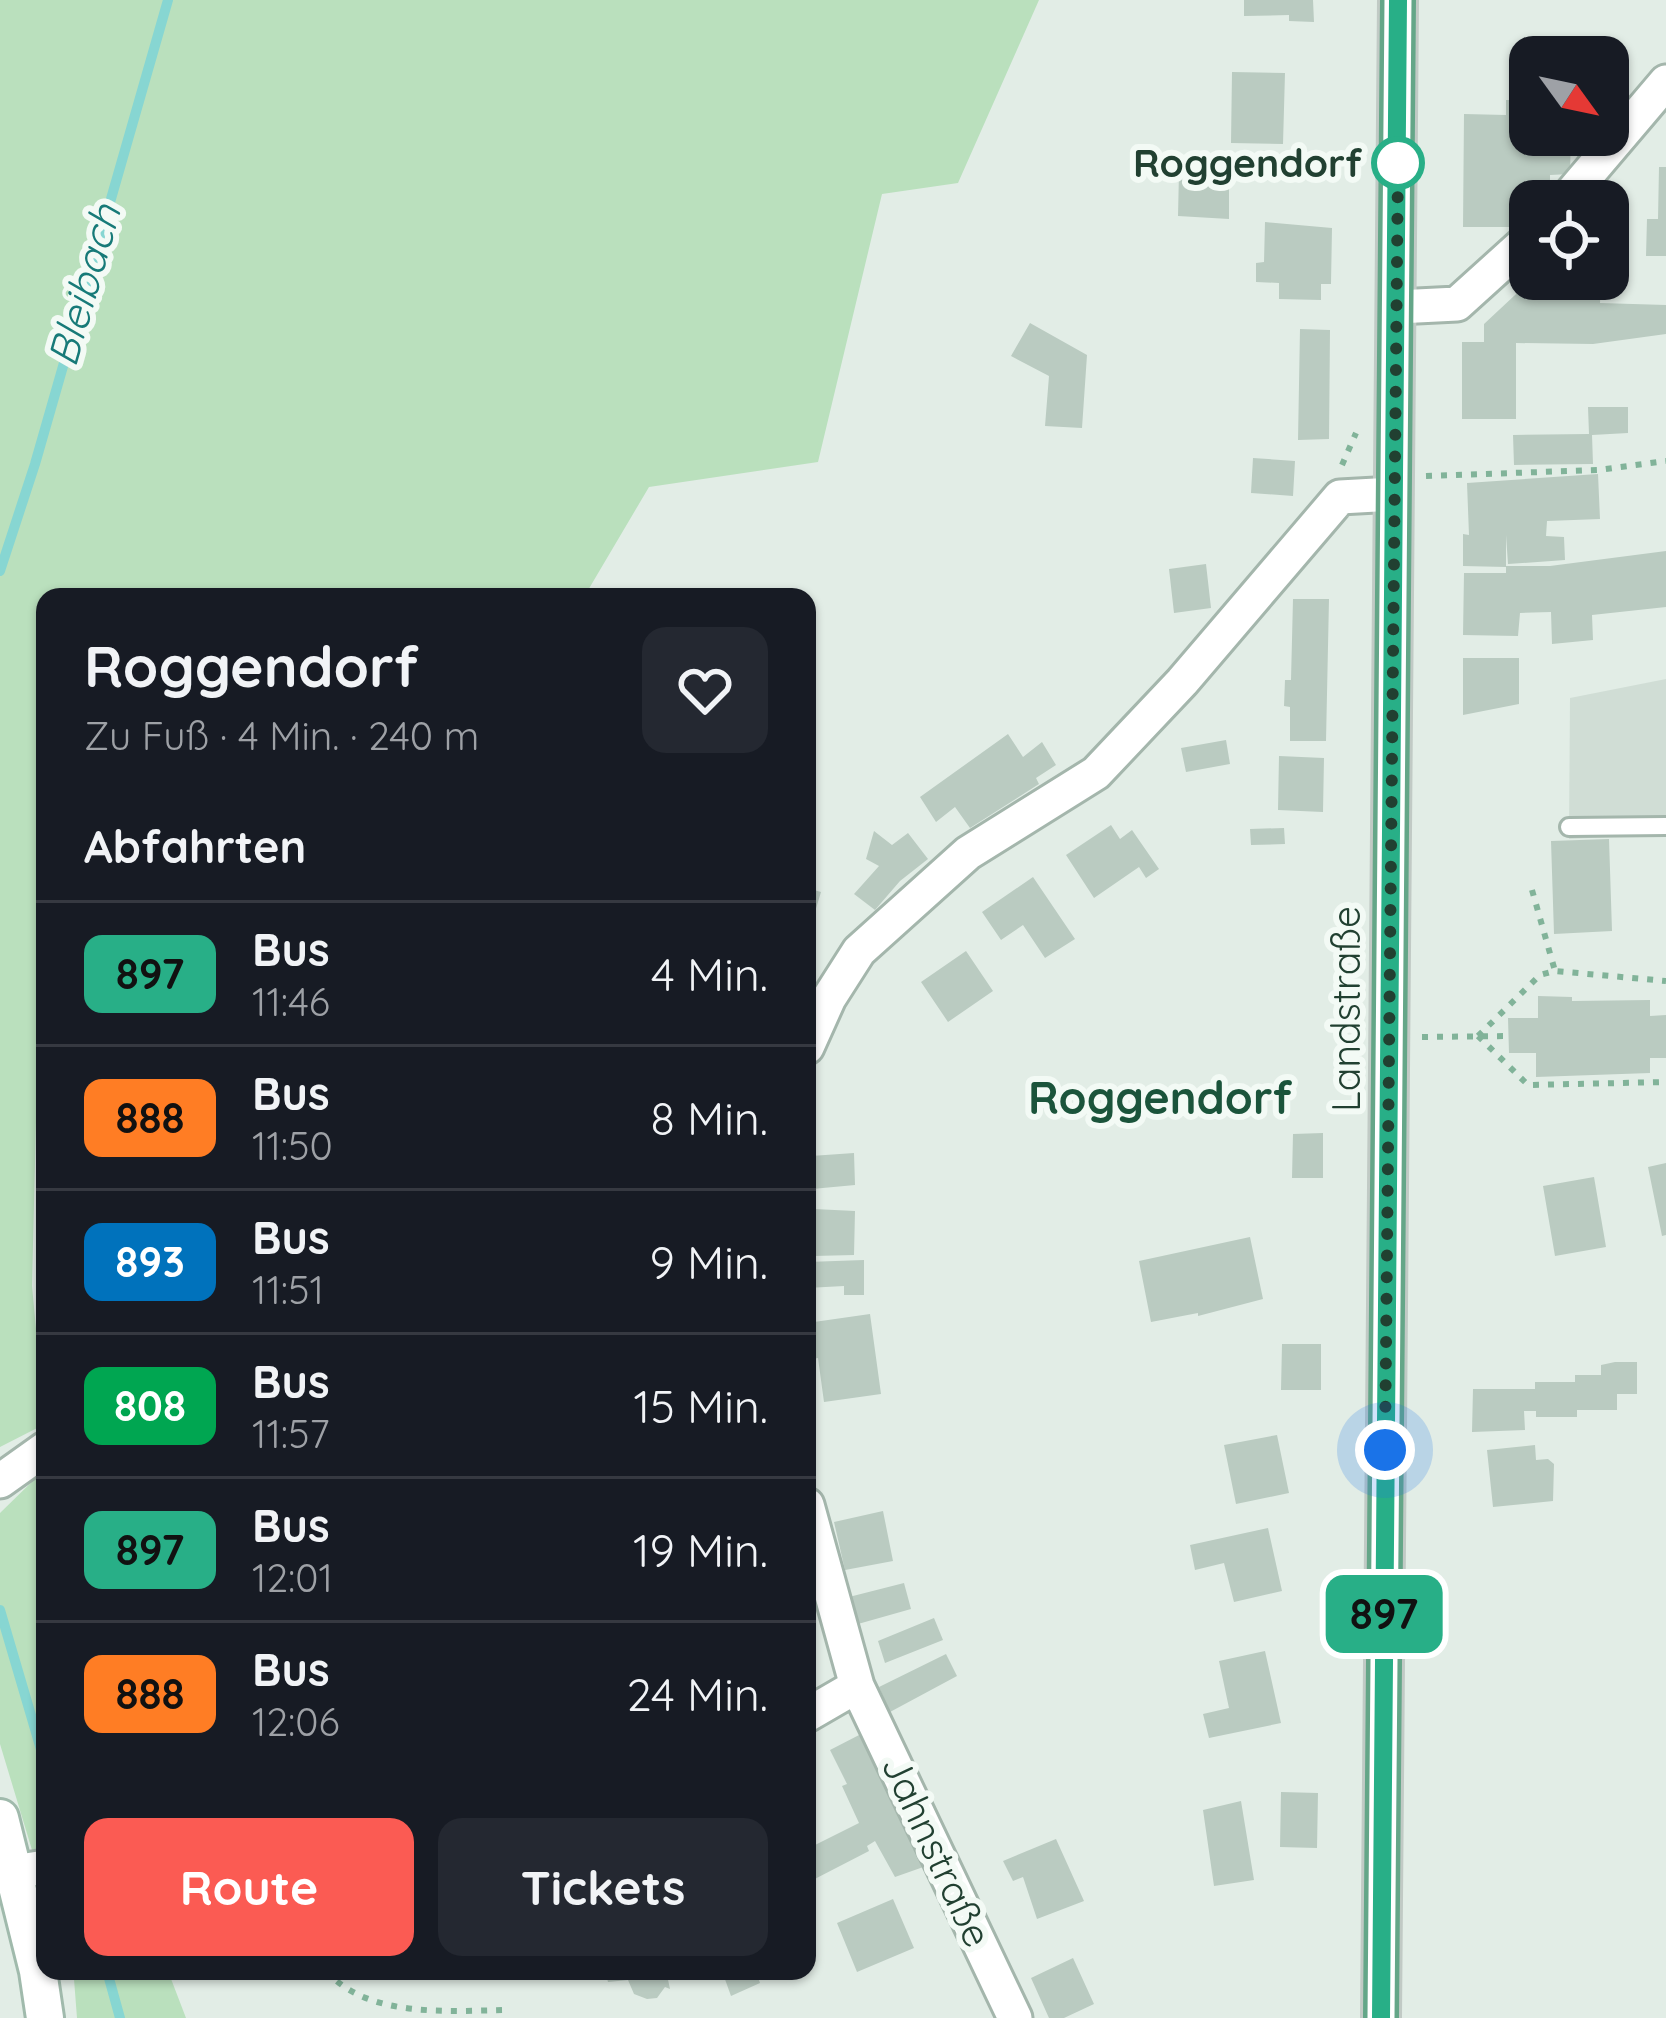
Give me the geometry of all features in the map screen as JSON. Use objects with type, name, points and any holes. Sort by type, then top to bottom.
[{"type":"main road","name":"Landstraße","points":[[1381,2018],[1388,1037],[1408,485],[1397,307],[1398,0]]},
{"type":"main road","points":[[0,1818],[30,1870],[36,1929]]},
{"type":"main road","points":[[41,1980],[45,2018]]},
{"type":"street","points":[[1583,180],[1666,82]]},
{"type":"street","points":[[1397,307],[1457,304],[1509,257]]},
{"type":"street","points":[[816,1027],[859,951],[968,854],[1096,773],[1182,682],[1340,496],[1408,485]]},
{"type":"street","points":[[0,1480],[36,1455]]},
{"type":"street","name":"Jahnstraße","points":[[816,1538],[857,1686],[1015,2018]]},
{"type":"street","points":[[816,1709],[857,1686]]},
{"type":"lane","points":[[1569,826],[1666,826]]},
{"type":"path","points":[[1408,485],[1666,461]]},
{"type":"path","points":[[1532,890],[1555,971]]},
{"type":"path","points":[[1478,1036],[1540,975],[1555,971],[1666,981]]},
{"type":"path","points":[[1478,1036],[1528,1085],[1666,1082]]},
{"type":"path","points":[[1388,1037],[1508,1036]]},
{"type":"path","points":[[333,1980],[341,1991],[387,2012],[508,2010]]},
{"type":"shaded area","points":[[1666,679],[1666,834],[1569,839],[1570,698]]},
{"type":"green space","points":[[0,0],[1039,0],[958,183],[882,194],[818,462],[649,487],[589,588],[36,588],[32,1286],[36,1429],[0,1447]]},
{"type":"green space","points":[[36,1478],[36,1849],[32,1850],[0,1744],[0,1513]]},
{"type":"green space","points":[[74,1980],[171,1980],[186,2018],[77,2018]]},
{"type":"building","points":[[1244,0],[1313,0],[1314,22],[1289,21],[1289,15],[1244,16]]},
{"type":"building","points":[[1232,72],[1285,73],[1283,144],[1231,143]]},
{"type":"building","points":[[1509,100],[1509,156],[1570,156],[1570,174],[1550,175],[1550,180],[1509,180],[1509,227],[1463,227],[1464,114],[1506,115]]},
{"type":"building","points":[[1659,167],[1666,167],[1666,256],[1646,256],[1647,219],[1658,219]]},
{"type":"building","points":[[1179,172],[1229,172],[1229,219],[1178,216]]},
{"type":"building","points":[[1265,222],[1332,228],[1331,284],[1321,284],[1321,300],[1279,299],[1279,283],[1256,282],[1256,263],[1264,262]]},
{"type":"building","points":[[1510,300],[1666,305],[1666,334],[1593,344],[1516,343],[1516,419],[1462,419],[1462,342],[1484,342],[1484,324]]},
{"type":"building","points":[[1030,323],[1087,355],[1082,428],[1045,426],[1049,376],[1011,356]]},
{"type":"building","points":[[1300,329],[1330,330],[1329,439],[1298,440]]},
{"type":"building","points":[[1588,407],[1628,407],[1628,433],[1592,435],[1593,464],[1514,465],[1513,435],[1589,434]]},
{"type":"building","points":[[1253,458],[1295,461],[1293,496],[1251,493]]},
{"type":"building","points":[[1598,474],[1600,519],[1547,521],[1546,536],[1564,537],[1565,560],[1508,564],[1506,535],[1506,567],[1463,566],[1463,534],[1469,535],[1467,483]]},
{"type":"building","points":[[1666,551],[1666,607],[1592,615],[1593,640],[1552,644],[1551,612],[1520,613],[1518,636],[1463,635],[1464,573],[1506,573],[1506,566],[1550,566]]},
{"type":"building","points":[[1206,564],[1211,608],[1174,613],[1169,569]]},
{"type":"building","points":[[1293,599],[1329,599],[1326,741],[1290,741],[1290,707],[1284,706],[1285,680],[1291,680]]},
{"type":"building","points":[[1463,658],[1519,658],[1519,704],[1463,715]]},
{"type":"building","points":[[1008,734],[1023,757],[1042,742],[1056,765],[1036,778],[1039,784],[970,828],[955,807],[936,822],[920,797]]},
{"type":"building","points":[[1226,740],[1230,764],[1186,772],[1181,748]]},
{"type":"building","points":[[1279,756],[1324,758],[1323,812],[1278,810]]},
{"type":"building","points":[[1111,825],[1120,839],[1132,830],[1159,869],[1146,878],[1139,867],[1094,898],[1066,855]]},
{"type":"building","points":[[1284,828],[1285,844],[1251,845],[1250,829]]},
{"type":"building","points":[[874,831],[892,845],[908,833],[928,859],[875,910],[854,894],[879,866],[866,859]]},
{"type":"building","points":[[1609,839],[1612,931],[1554,934],[1551,841]]},
{"type":"building","points":[[1033,877],[1075,939],[1045,958],[1023,925],[1001,940],[982,912]]},
{"type":"building","points":[[966,951],[993,991],[948,1022],[921,982]]},
{"type":"building","points":[[1538,996],[1572,997],[1572,1001],[1650,1000],[1650,1016],[1666,1015],[1666,1058],[1650,1058],[1650,1073],[1536,1077],[1536,1053],[1509,1053],[1508,1018],[1538,1018]]},
{"type":"building","points":[[1323,1133],[1323,1178],[1292,1178],[1293,1134]]},
{"type":"building","points":[[854,1153],[855,1185],[816,1189],[816,1156]]},
{"type":"building","points":[[1666,1163],[1666,1235],[1662,1236],[1648,1167]]},
{"type":"building","points":[[1594,1177],[1606,1247],[1555,1256],[1543,1186]]},
{"type":"building","points":[[816,1209],[855,1211],[854,1255],[816,1256]]},
{"type":"building","points":[[1250,1237],[1263,1299],[1151,1322],[1139,1261]]},
{"type":"building","points":[[864,1260],[864,1295],[844,1295],[844,1286],[816,1288],[816,1262]]},
{"type":"building","points":[[870,1314],[881,1394],[824,1402],[816,1358],[816,1322]]},
{"type":"building","points":[[1282,1344],[1321,1344],[1321,1390],[1281,1390]]},
{"type":"building","points":[[1637,1362],[1637,1394],[1617,1394],[1617,1410],[1577,1410],[1577,1417],[1536,1417],[1536,1411],[1524,1411],[1525,1430],[1472,1432],[1473,1389],[1535,1389],[1535,1382],[1575,1382],[1575,1375],[1601,1375],[1601,1365]]},
{"type":"building","points":[[1277,1435],[1289,1493],[1236,1504],[1224,1445]]},
{"type":"building","points":[[1535,1445],[1536,1460],[1554,1464],[1553,1501],[1493,1507],[1487,1450]]},
{"type":"building","points":[[883,1511],[893,1561],[845,1570],[834,1522]]},
{"type":"building","points":[[1268,1528],[1282,1591],[1234,1602],[1224,1563],[1195,1570],[1190,1545]]},
{"type":"building","points":[[904,1583],[911,1609],[858,1624],[849,1597]]},
{"type":"building","points":[[934,1618],[943,1640],[885,1663],[878,1641]]},
{"type":"building","points":[[1265,1651],[1281,1723],[1209,1738],[1203,1714],[1229,1708],[1219,1661]]},
{"type":"building","points":[[946,1654],[957,1676],[890,1712],[879,1687]]},
{"type":"building","points":[[863,1733],[929,1865],[895,1877],[875,1841],[867,1846],[869,1851],[816,1878],[816,1844],[859,1823],[830,1750]]},
{"type":"building","points":[[1281,1792],[1318,1793],[1317,1848],[1280,1847]]},
{"type":"building","points":[[1241,1801],[1254,1880],[1214,1886],[1203,1810]]},
{"type":"building","points":[[1056,1839],[1084,1901],[1037,1919],[1023,1877],[1013,1881],[1003,1861]]},
{"type":"building","points":[[893,1899],[914,1948],[857,1972],[837,1923]]},
{"type":"building","points":[[1073,1958],[1094,2004],[1064,2018],[1049,2018],[1031,1978]]},
{"type":"building","points":[[628,1980],[668,1980],[670,1989],[665,1987],[657,1998],[634,1994]]},
{"type":"building","points":[[725,1980],[759,1980],[760,1983],[731,1996]]},
{"type":"waterway","name":"Bleibach","points":[[0,571],[168,0]]},
{"type":"waterway","name":"Bleibach","points":[[0,1610],[36,1732]]},
{"type":"waterway","name":"Bleibach","points":[[109,1980],[120,2018]]},
{"type":"bus line","name":"897","points":[[1381,2018],[1398,0]]},
{"type":"place","name":"Roggendorf","points":[[1398,163]]},
{"type":"district","name":"Roggendorf","points":[[1160,1098]]},
{"type":"route","points":[[1385,1450],[1398,163]]}]
